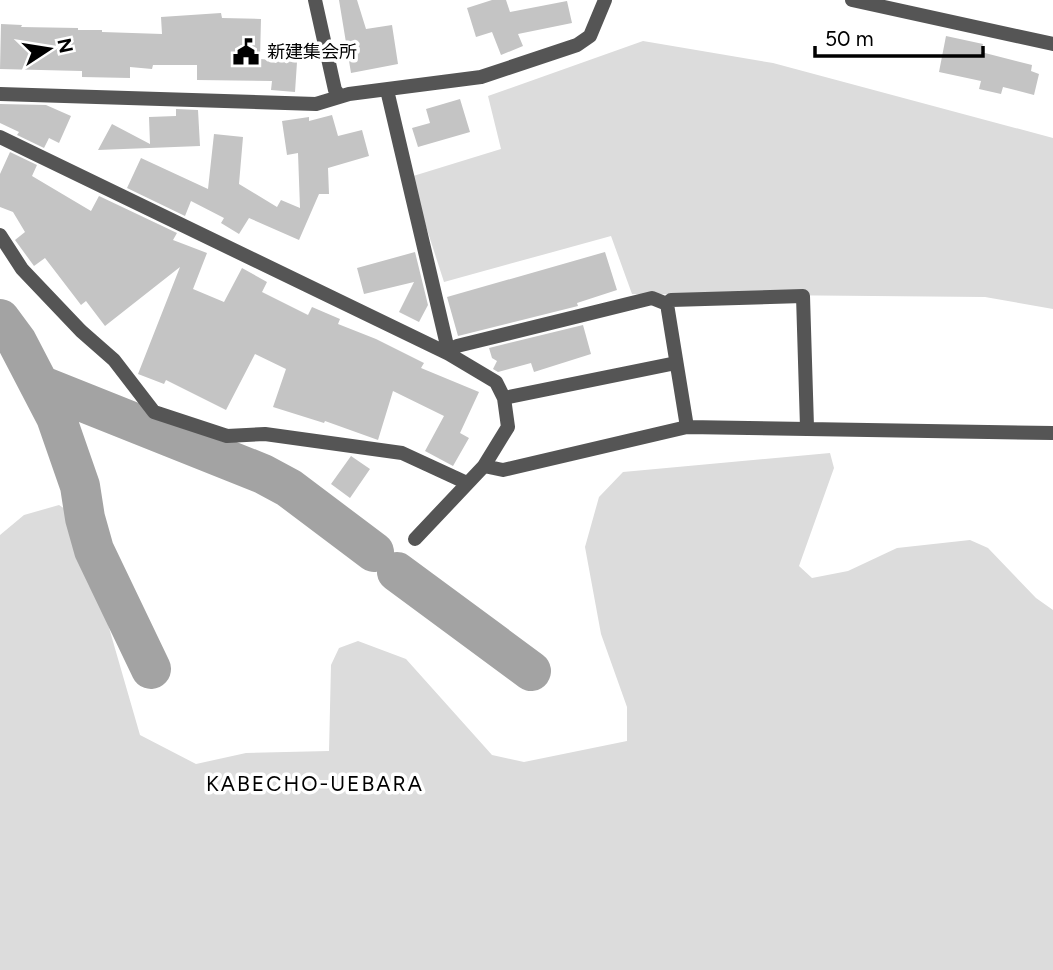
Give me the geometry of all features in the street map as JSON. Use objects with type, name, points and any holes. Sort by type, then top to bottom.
[{"type":"street","points":[[315,0],[334,90],[340,96]]},
{"type":"street","points":[[0,94],[316,104],[340,96],[481,77],[577,45],[590,36],[605,0]]},
{"type":"street","points":[[852,0],[1053,44]]},
{"type":"street","points":[[387,90],[449,355]]},
{"type":"street","points":[[0,137],[449,355],[496,382],[504,398],[508,427],[484,466],[415,539]]},
{"type":"street","points":[[0,235],[22,269],[81,331],[114,360],[154,412],[227,436],[265,434],[402,453],[467,483]]},
{"type":"street","points":[[667,304],[671,300],[803,296],[807,427]]},
{"type":"street","points":[[449,355],[457,346],[652,299],[667,304]]},
{"type":"street","points":[[667,304],[687,427]]},
{"type":"street","points":[[504,398],[676,363]]},
{"type":"street","points":[[484,466],[503,470],[687,427],[1053,433]]},
{"type":"shaded area","points":[[643,41],[773,63],[1053,138],[1053,309],[985,297],[632,294],[611,236],[444,282],[410,177],[501,149],[488,96]]},
{"type":"shaded area","points":[[830,453],[834,468],[799,566],[812,578],[848,571],[897,548],[970,540],[988,548],[1036,598],[1053,610],[1053,970],[0,970],[0,535],[24,515],[59,505],[77,517],[140,735],[196,764],[246,753],[329,751],[331,665],[339,648],[358,641],[406,659],[492,755],[524,762],[627,741],[627,707],[601,634],[585,547],[599,497],[623,472]]},
{"type":"building","points":[[339,0],[357,0],[366,29],[392,25],[398,64],[351,73]]},
{"type":"building","points":[[492,0],[506,0],[510,12],[567,1],[572,23],[518,34],[523,46],[501,55],[492,32],[476,37],[467,8]]},
{"type":"building","points":[[221,13],[222,18],[261,19],[260,59],[297,62],[295,92],[271,90],[272,81],[197,80],[197,65],[153,65],[152,69],[130,67],[130,78],[82,77],[82,71],[0,69],[1,24],[162,34],[161,17]]},
{"type":"building","points":[[946,36],[983,44],[981,52],[1032,65],[1031,71],[1039,74],[1034,95],[1003,87],[1001,94],[979,89],[981,81],[939,72]]},
{"type":"building","points":[[460,99],[470,132],[418,147],[412,128],[430,123],[426,109]]},
{"type":"building","points":[[0,104],[46,105],[71,116],[59,143],[49,138],[44,148],[0,123]]},
{"type":"building","points":[[176,109],[198,110],[200,146],[98,150],[112,124],[150,144],[149,117],[176,116]]},
{"type":"building","points":[[332,115],[338,136],[362,130],[369,156],[328,168],[329,194],[319,194],[299,240],[249,218],[239,234],[221,223],[224,218],[191,201],[185,216],[127,188],[141,158],[208,189],[214,134],[243,137],[239,184],[277,207],[281,200],[300,208],[298,153],[287,155],[282,121],[309,117],[309,121]]},
{"type":"building","points":[[10,152],[37,165],[32,176],[91,211],[99,196],[177,233],[173,240],[207,253],[193,289],[224,302],[242,268],[267,282],[262,292],[308,315],[312,307],[340,319],[338,324],[424,363],[421,368],[479,392],[460,433],[469,438],[453,466],[425,451],[444,416],[393,391],[378,440],[325,421],[324,423],[273,407],[286,369],[255,354],[226,410],[166,380],[164,384],[138,374],[180,267],[105,326],[86,301],[81,305],[45,258],[34,266],[15,240],[25,232],[13,212],[0,207],[0,174]]},
{"type":"building","points":[[415,252],[428,305],[419,322],[399,312],[414,282],[364,294],[357,268]]},
{"type":"building","points":[[605,252],[617,290],[577,303],[578,306],[458,336],[447,297]]},
{"type":"building","points":[[583,325],[591,354],[534,372],[531,363],[498,372],[493,369],[497,361],[492,358],[489,348]]},
{"type":"building","points":[[351,456],[370,469],[350,498],[331,484]]},
{"type":"waterway","points":[[0,319],[17,342],[56,417],[80,486],[94,550],[151,669]]},
{"type":"waterway","points":[[40,385],[263,474],[289,488],[374,552]]},
{"type":"waterway","points":[[397,572],[531,671]]},
{"type":"place","name":"新建集会所","points":[[246,52]]},
{"type":"district","name":"KABECHO-UEBARA","points":[[315,784]]}]
